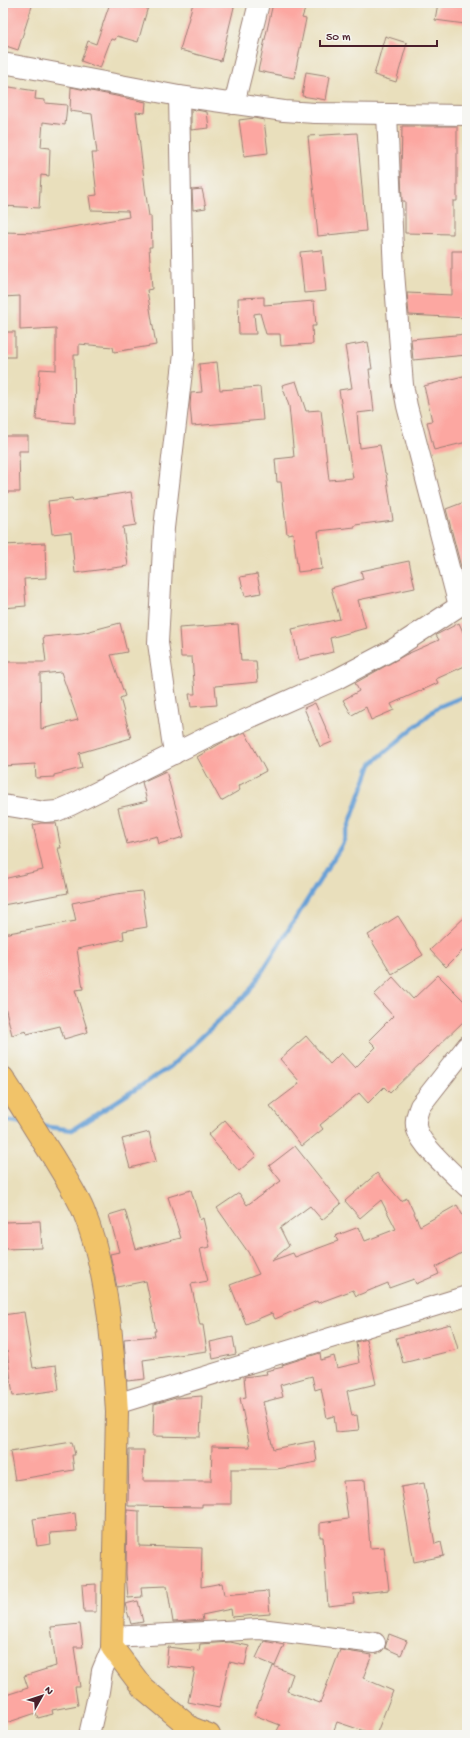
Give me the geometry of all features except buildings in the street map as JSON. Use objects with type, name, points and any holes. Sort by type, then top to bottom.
[{"type":"main road","points":[[8,1086],[64,1176],[82,1209],[96,1249],[107,1311],[115,1379],[116,1404],[112,1642],[144,1688],[191,1728],[209,1735]]},
{"type":"street","points":[[234,104],[259,3]]},
{"type":"street","points":[[3,63],[179,96],[284,111],[315,114],[467,115]]},
{"type":"street","points":[[174,754],[158,643],[164,528],[184,354],[179,96]]},
{"type":"street","points":[[3,805],[45,812],[57,811],[174,754],[344,675],[392,650],[463,604],[407,406],[403,385],[394,272],[387,114]]},
{"type":"street","points":[[467,1046],[420,1106],[416,1118],[417,1131],[426,1145],[467,1187]]},
{"type":"street","points":[[116,1404],[467,1296]]},
{"type":"street","points":[[88,1735],[99,1691],[102,1671],[112,1642],[260,1629],[375,1644]]},
{"type":"waterway","points":[[42,1126],[72,1130],[170,1067],[249,992],[342,845],[371,764],[438,707],[467,695]]},
{"type":"waterway","points":[[3,1120],[23,1123]]}]
